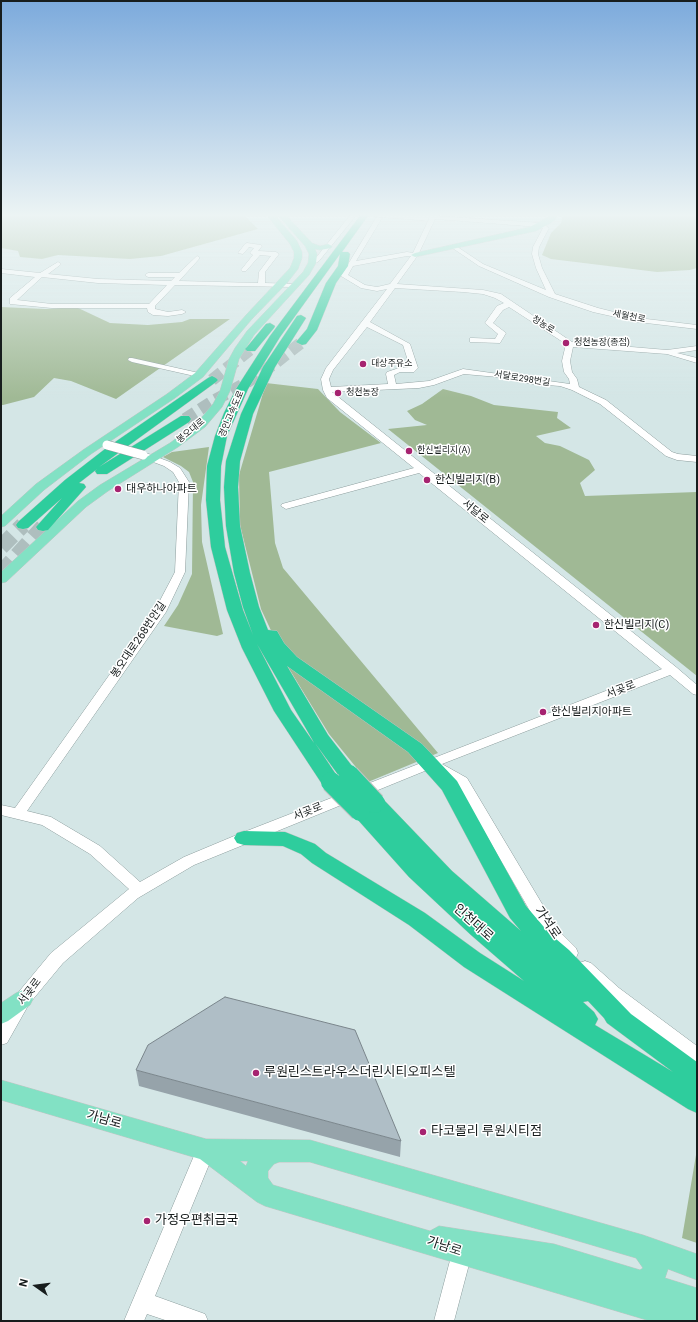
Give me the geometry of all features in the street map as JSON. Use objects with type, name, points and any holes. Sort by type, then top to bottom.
[{"type":"highway","points":[[251,349],[313,275]]},
{"type":"highway","name":"경인고속도로","points":[[292,709],[250,648],[234,610],[218,546],[214,500],[214,466],[221,436],[242,389],[275,336],[324,275]]},
{"type":"highway","name":"경인고속도로","points":[[292,709],[251,607],[242,573],[233,526],[231,487],[233,461],[247,414],[270,367],[328,275]]},
{"type":"highway","points":[[302,342],[312,330],[331,284],[337,275]]},
{"type":"highway","points":[[23,525],[70,483],[110,452],[212,380]]},
{"type":"highway","name":"봉오대로","points":[[23,525],[82,484],[185,419]]},
{"type":"highway","points":[[251,607],[266,625],[277,645],[291,661],[415,748],[450,786],[518,912],[541,938],[624,1023]]},
{"type":"highway","name":"인천대로","points":[[292,709],[340,778],[368,807],[530,952],[697,1076]]},
{"type":"highway","name":"인천대로","points":[[368,807],[416,871],[485,934],[569,1005],[697,1101]]},
{"type":"highway","points":[[244,838],[285,839],[308,849],[319,858],[417,919],[472,960],[697,1101]]},
{"type":"main road","points":[[23,525],[40,487],[199,375],[249,317],[289,275]]},
{"type":"main road","name":"봉오대로","points":[[1,579],[82,504],[147,457],[201,425],[218,405],[225,391],[234,359],[250,333],[304,275]]},
{"type":"main road","points":[[1,1015],[23,999]]},
{"type":"main road","name":"가남로","points":[[1,1090],[206,1150],[310,1151],[643,1247],[697,1267]]},
{"type":"main road","name":"가남로","points":[[206,1150],[265,1194],[693,1321]]},
{"type":"main road","points":[[265,1194],[257,1182],[256,1174],[258,1165],[266,1156],[279,1151]]},
{"type":"main road","points":[[393,1231],[554,1256],[697,1301]]},
{"type":"main road","points":[[643,1247],[653,1260],[656,1270],[651,1278],[643,1283]]},
{"type":"street","points":[[30,275],[98,281],[293,286]]},
{"type":"street","points":[[162,275],[181,275]]},
{"type":"street","points":[[40,276],[12,302],[52,306],[151,306],[181,275]]},
{"type":"street","points":[[261,285],[262,275]]},
{"type":"street","name":"청농로","points":[[344,275],[363,287],[377,289],[392,286],[483,292],[498,296],[570,344]]},
{"type":"street","points":[[327,390],[325,379],[329,370],[366,323],[400,275]]},
{"type":"street","name":"세월천로","points":[[504,275],[552,295],[596,310],[638,320],[697,327]]},
{"type":"street","points":[[542,275],[552,295]]},
{"type":"street","points":[[473,340],[497,340],[502,333],[489,323],[500,308],[509,304]]},
{"type":"street","points":[[151,306],[151,310],[156,313],[168,314],[182,312]]},
{"type":"street","points":[[366,323],[406,344],[414,368],[411,370],[399,370],[390,374],[392,386]]},
{"type":"street","points":[[575,388],[568,372],[566,361],[570,344],[667,352],[697,361]]},
{"type":"street","points":[[667,352],[697,348]]},
{"type":"street","points":[[132,360],[199,375]]},
{"type":"street","name":"서달로298번길","points":[[327,390],[431,383],[463,371],[492,374],[524,381],[561,384],[575,388],[603,402],[669,454],[677,457],[697,459]]},
{"type":"street","name":"서달로","points":[[327,390],[330,396],[697,691]]},
{"type":"street","name":"봉오대로268번안길","points":[[18,814],[160,612],[180,572],[184,482],[178,470],[168,464],[103,444]]},
{"type":"street","points":[[286,506],[422,470]]},
{"type":"street","name":"서곶로","points":[[1,1038],[23,999],[57,958],[139,890],[189,861],[430,764],[672,670]]},
{"type":"street","name":"가석로","points":[[430,764],[462,781],[550,932],[580,964],[613,993],[697,1056]]},
{"type":"street","points":[[1,810],[46,821],[96,850],[139,890]]},
{"type":"street","points":[[134,1321],[206,1150]]},
{"type":"street","points":[[444,1321],[462,1253]]},
{"type":"street","points":[[142,1302],[198,1321]]},
{"type":"green space","points":[[1,307],[45,309],[76,307],[110,323],[148,325],[182,322],[190,319],[230,319],[116,399],[71,381],[54,378],[34,397],[1,405]]},
{"type":"green space","points":[[266,383],[318,389],[340,412],[381,443],[269,472],[275,543],[283,568],[438,753],[368,782],[329,734],[288,667],[261,609],[240,525],[239,475]]},
{"type":"green space","points":[[443,389],[471,396],[494,405],[558,412],[557,418],[571,428],[536,436],[545,443],[560,446],[589,460],[595,470],[580,483],[585,496],[697,492],[697,676],[388,429],[427,425],[415,420],[407,411],[422,404]]},
{"type":"green space","points":[[209,447],[201,505],[202,542],[223,634],[217,636],[164,626],[178,605],[192,574],[193,482],[189,472],[163,457],[172,452]]},
{"type":"green space","points":[[697,1149],[697,1243],[682,1238]]},
{"type":"building","name":"루원린스트라우스더린시티오피스텔","points":[[225,997],[355,1030],[401,1141],[136,1070],[148,1045]]},
{"type":"tunnel","points":[[185,419],[213,401],[246,383],[274,364],[302,342]]},
{"type":"tunnel","points":[[212,380],[251,349]]},
{"type":"tunnel","points":[[1,547],[23,525]]},
{"type":"tunnel","points":[[1,573],[43,527]]},
{"type":"place","name":"청천농장(종점)","points":[[566,343]]},
{"type":"place","name":"대상주유소","points":[[363,364]]},
{"type":"place","name":"청천농장","points":[[338,393]]},
{"type":"place","name":"한신빌리지(A)","points":[[409,451]]},
{"type":"place","name":"한신빌리지(B)","points":[[427,480]]},
{"type":"place","name":"대우하나아파트","points":[[118,489]]},
{"type":"place","name":"한신빌리지(C)","points":[[596,625]]},
{"type":"place","name":"한신빌리지아파트","points":[[543,712]]},
{"type":"place","name":"루원린스트라우스더린시티오피스텔","points":[[256,1073]]},
{"type":"place","name":"타코몰리 루원시티점","points":[[423,1132]]},
{"type":"place","name":"가정우편취급국","points":[[147,1221]]}]
